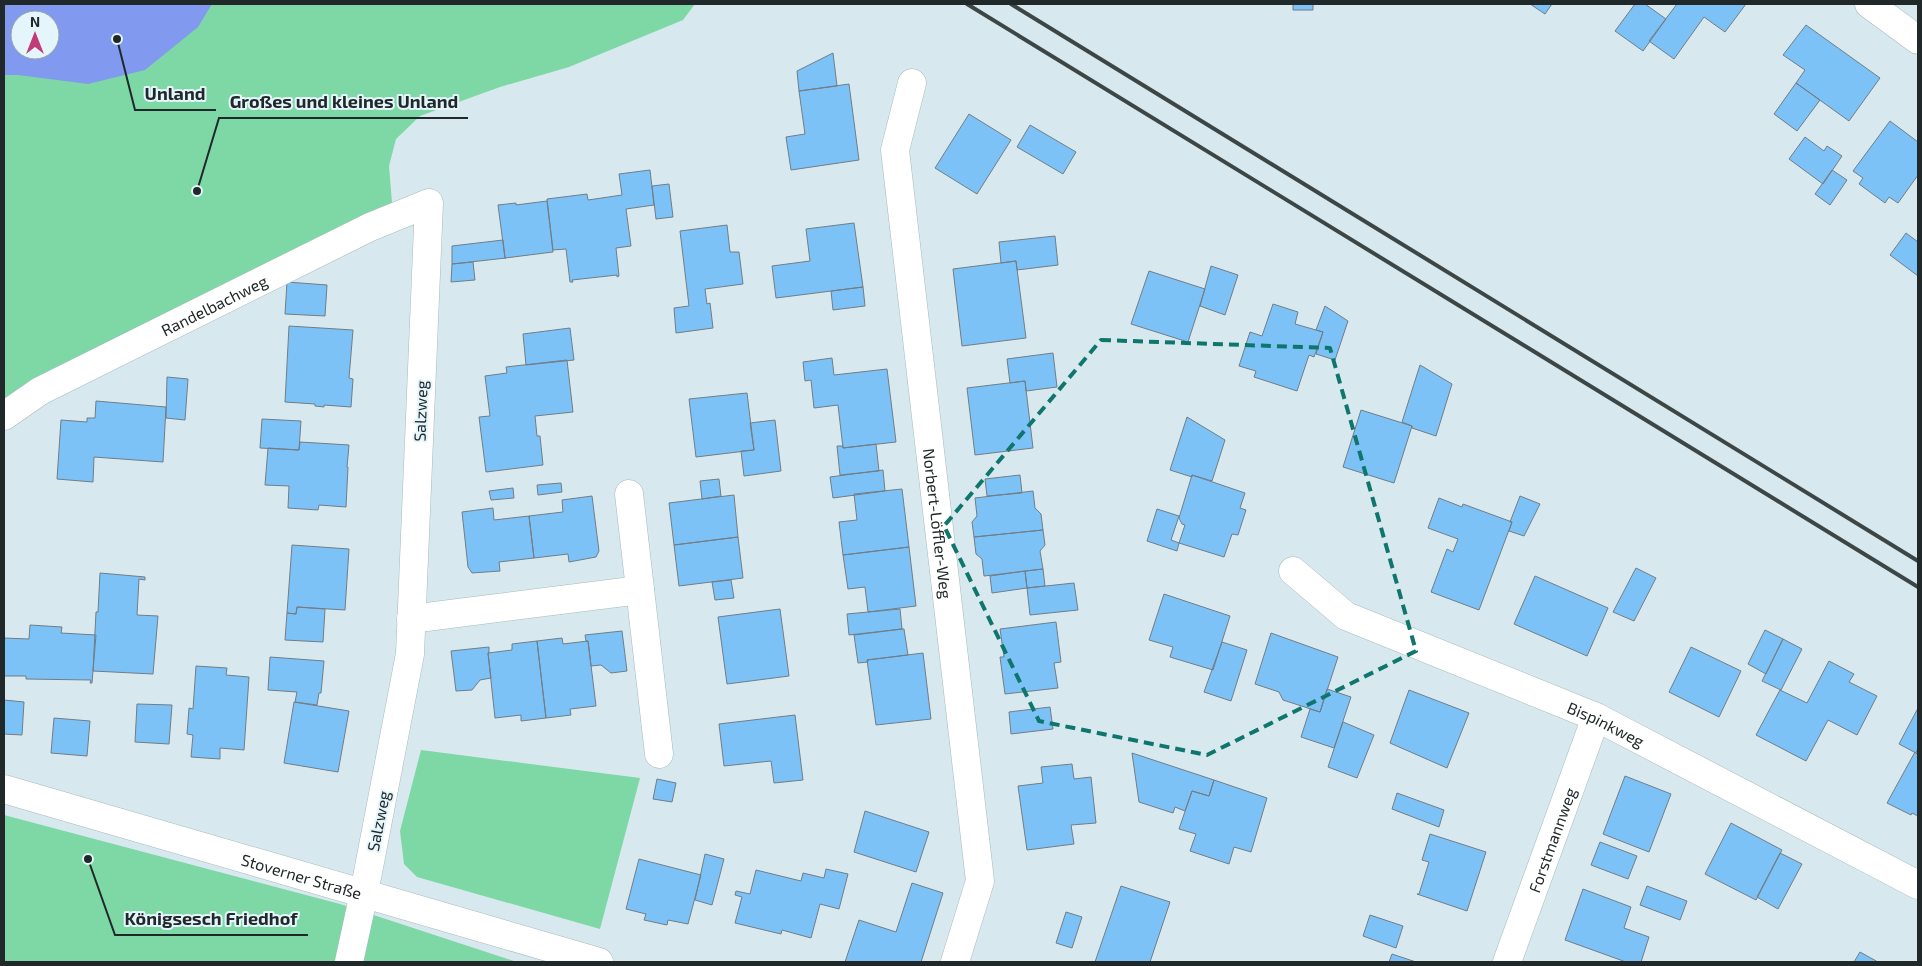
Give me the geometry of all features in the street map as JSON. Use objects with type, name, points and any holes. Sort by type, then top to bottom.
[{"type":"street","points":[[1869,4],[1918,40]]},
{"type":"street","name":"Norbert-Löffler-Weg","points":[[912,83],[895,150],[980,882],[955,962]]},
{"type":"street","name":"Randelbachweg","points":[[4,416],[40,391],[370,227],[428,203]]},
{"type":"street","name":"Salzweg","points":[[349,962],[410,654],[428,203]]},
{"type":"street","points":[[629,494],[659,754]]},
{"type":"street","name":"Bispinkweg","points":[[1293,570],[1346,616],[1596,717],[1918,885]]},
{"type":"street","points":[[412,619],[640,590]]},
{"type":"street","name":"Forstmannweg","points":[[1507,962],[1596,717]]},
{"type":"street","name":"Stoverner Straße","points":[[4,789],[600,962]]},
{"type":"highlighted area","points":[[1101,340],[1330,348],[1416,651],[1207,755],[1039,721],[944,526]]},
{"type":"green space","points":[[4,4],[695,4],[683,20],[569,67],[500,87],[420,116],[396,139],[389,166],[393,215],[4,411]]},
{"type":"green space","points":[[421,750],[640,778],[600,929],[417,877],[404,864],[400,831]]},
{"type":"green space","points":[[4,815],[340,904],[517,962],[4,962]]},
{"type":"water","points":[[4,4],[212,4],[198,27],[145,70],[88,84],[4,75]]},
{"type":"building","points":[[1293,4],[1313,4],[1313,10],[1293,10]]},
{"type":"building","points":[[1530,4],[1552,4],[1545,14]]},
{"type":"building","points":[[1635,4],[1645,4],[1666,19],[1643,51],[1615,31]]},
{"type":"building","points":[[1677,4],[1746,4],[1725,32],[1704,17],[1674,59],[1649,41]]},
{"type":"building","points":[[1806,25],[1880,78],[1849,121],[1796,83],[1805,70],[1783,55]]},
{"type":"building","points":[[833,53],[837,86],[799,91],[797,71]]},
{"type":"building","points":[[1796,83],[1820,100],[1797,131],[1774,114]]},
{"type":"building","points":[[849,84],[859,160],[791,170],[786,137],[805,134],[799,91]]},
{"type":"building","points":[[969,114],[1011,140],[977,194],[935,168]]},
{"type":"building","points":[[1890,121],[1918,142],[1918,175],[1898,203],[1889,197],[1885,203],[1859,184],[1863,178],[1853,171]]},
{"type":"building","points":[[1030,125],[1076,152],[1063,174],[1017,147]]},
{"type":"building","points":[[1805,137],[1824,151],[1827,146],[1842,156],[1823,184],[1789,159]]},
{"type":"building","points":[[650,170],[654,205],[626,209],[631,246],[616,248],[619,276],[572,280],[573,282],[570,282],[566,249],[553,250],[547,199],[587,194],[588,200],[622,195],[619,174]]},
{"type":"building","points":[[1832,170],[1847,180],[1830,205],[1815,194]]},
{"type":"building","points":[[669,184],[673,217],[656,219],[652,186]]},
{"type":"building","points":[[547,201],[553,252],[505,258],[498,205]]},
{"type":"building","points":[[854,223],[863,287],[776,298],[772,266],[810,261],[806,229]]},
{"type":"building","points":[[727,225],[730,252],[739,252],[743,284],[705,289],[707,304],[710,303],[713,328],[676,333],[674,308],[689,306],[680,231]]},
{"type":"building","points":[[1906,233],[1918,242],[1918,276],[1890,255]]},
{"type":"building","points":[[1055,236],[1058,265],[1017,270],[1016,261],[1001,263],[999,242]]},
{"type":"building","points":[[503,240],[506,258],[452,264],[452,246]]},
{"type":"building","points":[[1016,261],[1026,338],[962,346],[953,269]]},
{"type":"building","points":[[473,262],[475,280],[451,282],[452,264]]},
{"type":"building","points":[[1211,266],[1238,275],[1225,315],[1200,306]]},
{"type":"building","points":[[1149,271],[1205,289],[1188,342],[1131,324]]},
{"type":"building","points":[[287,282],[327,285],[325,316],[285,314]]},
{"type":"building","points":[[863,287],[865,306],[833,310],[831,291]]},
{"type":"building","points":[[1273,304],[1298,312],[1295,324],[1323,332],[1314,357],[1309,355],[1297,391],[1254,377],[1256,371],[1239,366],[1250,332],[1262,336]]},
{"type":"building","points":[[1325,306],[1348,321],[1335,360],[1316,354],[1323,332],[1316,330]]},
{"type":"building","points":[[289,326],[353,330],[349,378],[353,379],[351,407],[324,405],[324,407],[315,406],[315,404],[285,402]]},
{"type":"building","points":[[570,328],[574,360],[526,365],[523,334]]},
{"type":"building","points":[[1053,353],[1057,387],[1026,391],[1025,381],[1010,383],[1007,359]]},
{"type":"building","points":[[832,358],[834,375],[887,369],[896,442],[843,448],[838,405],[814,408],[811,380],[805,381],[803,362]]},
{"type":"building","points":[[567,360],[573,412],[535,416],[537,436],[540,436],[543,465],[486,472],[479,417],[490,416],[485,376],[507,373],[506,367]]},
{"type":"building","points":[[1420,365],[1452,384],[1436,436],[1412,428],[1412,426],[1402,422]]},
{"type":"building","points":[[167,377],[188,379],[185,420],[166,418]]},
{"type":"building","points":[[1025,381],[1033,448],[975,455],[967,388]]},
{"type":"building","points":[[747,393],[754,450],[696,457],[689,399]]},
{"type":"building","points":[[96,401],[166,407],[163,462],[94,457],[93,482],[57,479],[61,420],[87,422],[87,418],[95,418]]},
{"type":"building","points":[[1361,410],[1412,426],[1394,483],[1343,467]]},
{"type":"building","points":[[1187,417],[1225,440],[1212,481],[1170,470]]},
{"type":"building","points":[[262,419],[301,421],[299,450],[260,448]]},
{"type":"building","points":[[775,420],[781,471],[744,476],[741,451],[754,450],[750,423]]},
{"type":"building","points":[[300,442],[349,445],[346,507],[319,505],[318,510],[288,508],[289,486],[265,485],[268,448],[299,450]]},
{"type":"building","points":[[876,444],[879,471],[840,475],[837,446],[843,446],[843,448]]},
{"type":"building","points":[[883,470],[885,491],[833,498],[830,477]]},
{"type":"building","points":[[1020,475],[1022,493],[987,496],[985,479]]},
{"type":"building","points":[[1192,475],[1245,493],[1240,508],[1246,510],[1238,535],[1232,534],[1224,557],[1179,543],[1185,525],[1182,524],[1179,518]]},
{"type":"building","points":[[719,479],[721,496],[702,499],[700,481]]},
{"type":"building","points":[[561,483],[562,492],[538,495],[537,485]]},
{"type":"building","points":[[513,488],[514,498],[491,500],[489,491]]},
{"type":"building","points":[[902,489],[909,547],[843,555],[839,522],[857,520],[854,494]]},
{"type":"building","points":[[1033,491],[1035,508],[1041,514],[1043,530],[974,537],[972,522],[977,516],[975,498]]},
{"type":"building","points":[[734,495],[738,537],[674,545],[669,503]]},
{"type":"building","points":[[592,496],[599,551],[596,557],[569,562],[568,554],[534,558],[529,516],[563,512],[562,500]]},
{"type":"building","points":[[1520,496],[1540,504],[1524,536],[1509,531],[1512,522],[1510,522]]},
{"type":"building","points":[[1439,498],[1462,507],[1463,504],[1512,522],[1479,610],[1431,592],[1447,549],[1453,552],[1458,539],[1428,528]]},
{"type":"building","points":[[493,508],[494,520],[529,516],[534,558],[499,562],[500,571],[472,573],[468,567],[462,512]]},
{"type":"building","points":[[1157,509],[1179,516],[1171,540],[1179,543],[1177,551],[1147,541]]},
{"type":"building","points":[[1043,530],[1045,545],[1040,551],[1043,569],[984,576],[982,559],[976,554],[974,537]]},
{"type":"building","points":[[738,537],[743,578],[679,586],[674,545]]},
{"type":"building","points":[[292,545],[349,549],[345,610],[297,607],[296,614],[287,613]]},
{"type":"building","points":[[909,547],[916,606],[868,612],[865,587],[848,589],[843,555]]},
{"type":"building","points":[[1636,568],[1656,578],[1634,621],[1613,612]]},
{"type":"building","points":[[1043,569],[1045,586],[1027,588],[1025,571]]},
{"type":"building","points":[[1025,571],[1027,588],[992,593],[990,576]]},
{"type":"building","points":[[100,573],[145,577],[145,580],[139,579],[137,615],[158,616],[153,674],[93,671]]},
{"type":"building","points":[[1535,576],[1608,608],[1587,656],[1514,624]]},
{"type":"building","points":[[731,580],[734,598],[715,600],[712,582]]},
{"type":"building","points":[[1074,583],[1078,610],[1030,615],[1027,588]]},
{"type":"building","points":[[1164,594],[1230,616],[1213,670],[1170,657],[1173,647],[1149,640]]},
{"type":"building","points":[[297,607],[325,609],[323,642],[285,640],[287,613],[296,614]]},
{"type":"building","points":[[780,609],[789,676],[727,684],[718,617]]},
{"type":"building","points":[[900,609],[902,629],[849,635],[847,614]]},
{"type":"building","points":[[1056,622],[1061,662],[1054,663],[1058,688],[1005,694],[1000,657],[1004,657],[1000,629]]},
{"type":"building","points":[[30,625],[62,627],[61,633],[96,635],[92,683],[90,683],[91,680],[26,679],[26,676],[4,676],[4,638],[29,639]]},
{"type":"building","points":[[904,629],[908,655],[867,660],[868,662],[858,663],[854,635]]},
{"type":"building","points":[[1765,630],[1783,639],[1766,674],[1748,664]]},
{"type":"building","points":[[622,631],[627,671],[611,673],[601,665],[591,666],[588,641],[586,641],[585,635]]},
{"type":"building","points":[[1271,633],[1338,657],[1320,712],[1283,700],[1279,692],[1255,684]]},
{"type":"building","points":[[562,638],[563,644],[588,641],[596,706],[570,709],[571,715],[546,718],[537,641]]},
{"type":"building","points":[[1783,639],[1802,649],[1781,690],[1762,681]]},
{"type":"building","points":[[537,641],[546,718],[521,721],[521,715],[495,718],[488,653],[512,650],[512,644]]},
{"type":"building","points":[[1222,642],[1247,650],[1231,701],[1204,692]]},
{"type":"building","points":[[489,647],[491,678],[480,680],[472,690],[456,691],[451,651]]},
{"type":"building","points":[[1691,647],[1741,671],[1719,717],[1669,692]]},
{"type":"building","points":[[923,653],[931,719],[876,725],[867,660]]},
{"type":"building","points":[[270,657],[324,661],[321,693],[319,693],[317,705],[295,702],[297,692],[268,690]]},
{"type":"building","points":[[1829,661],[1854,674],[1849,682],[1877,696],[1857,735],[1828,720],[1806,761],[1756,735],[1780,690],[1807,703]]},
{"type":"building","points":[[196,666],[227,668],[226,675],[249,677],[244,750],[220,748],[220,759],[191,757],[193,735],[187,734],[189,708],[193,709]]},
{"type":"building","points":[[1327,689],[1351,697],[1334,748],[1301,737],[1310,709],[1320,712]]},
{"type":"building","points":[[1409,690],[1469,713],[1447,768],[1390,743]]},
{"type":"building","points":[[4,700],[24,702],[22,735],[4,734]]},
{"type":"building","points":[[294,702],[349,711],[338,772],[284,763]]},
{"type":"building","points":[[137,704],[172,705],[169,744],[135,742]]},
{"type":"building","points":[[1050,707],[1053,729],[1011,734],[1009,712]]},
{"type":"building","points":[[1918,708],[1918,748],[1916,753],[1899,744]]},
{"type":"building","points":[[795,715],[803,780],[774,783],[771,761],[724,766],[719,724]]},
{"type":"building","points":[[54,718],[90,721],[87,756],[51,753]]},
{"type":"building","points":[[1343,722],[1374,735],[1357,778],[1328,767]]},
{"type":"building","points":[[1915,752],[1918,755],[1918,816],[1912,813],[1911,815],[1887,803]]},
{"type":"building","points":[[1132,753],[1214,780],[1209,796],[1192,791],[1185,811],[1175,807],[1173,813],[1139,802]]},
{"type":"building","points":[[1072,764],[1074,779],[1091,777],[1096,823],[1071,825],[1074,844],[1027,850],[1018,786],[1043,783],[1041,767]]},
{"type":"building","points":[[1625,776],[1671,794],[1649,852],[1603,834]]},
{"type":"building","points":[[657,779],[676,783],[672,802],[653,799]]},
{"type":"building","points":[[1214,780],[1267,798],[1251,852],[1234,847],[1229,864],[1190,851],[1196,834],[1179,829],[1192,791],[1209,796]]},
{"type":"building","points":[[1397,793],[1444,810],[1439,827],[1392,809]]},
{"type":"building","points":[[865,811],[929,832],[916,872],[854,852]]},
{"type":"building","points":[[1731,823],[1782,850],[1756,900],[1705,874]]},
{"type":"building","points":[[1430,834],[1486,852],[1467,911],[1417,894],[1419,894],[1429,862],[1422,860]]},
{"type":"building","points":[[1600,842],[1637,856],[1628,879],[1591,865]]},
{"type":"building","points":[[1780,853],[1802,864],[1778,909],[1757,897]]},
{"type":"building","points":[[705,854],[724,859],[712,905],[695,900]]},
{"type":"building","points":[[639,859],[701,875],[688,924],[668,920],[667,925],[644,920],[646,914],[626,909]]},
{"type":"building","points":[[826,869],[848,874],[839,909],[820,904],[811,938],[782,930],[781,934],[735,923],[742,897],[735,895],[736,891],[750,894],[756,870],[801,881],[803,873],[824,878]]},
{"type":"building","points":[[912,883],[943,893],[921,962],[845,962],[859,920],[896,932]]},
{"type":"building","points":[[1121,886],[1170,902],[1150,962],[1095,962]]},
{"type":"building","points":[[1647,886],[1687,901],[1680,920],[1640,905]]},
{"type":"building","points":[[1583,889],[1631,907],[1624,928],[1649,937],[1641,962],[1626,962],[1565,940]]},
{"type":"building","points":[[1066,912],[1082,917],[1072,948],[1056,943]]},
{"type":"building","points":[[1370,915],[1403,926],[1396,948],[1363,936]]},
{"type":"building","points":[[1860,952],[1878,962],[1854,962]]},
{"type":"building","points":[[1392,954],[1416,962],[1389,962]]},
{"type":"railway","points":[[967,4],[1918,587]]},
{"type":"railway","points":[[1011,4],[1918,561]]},
{"type":"place","name":"Unland","points":[[117,39]]},
{"type":"place","name":"Großes und kleines Unland","points":[[197,191]]},
{"type":"place","name":"Königsesch Friedhof","points":[[88,859]]}]
